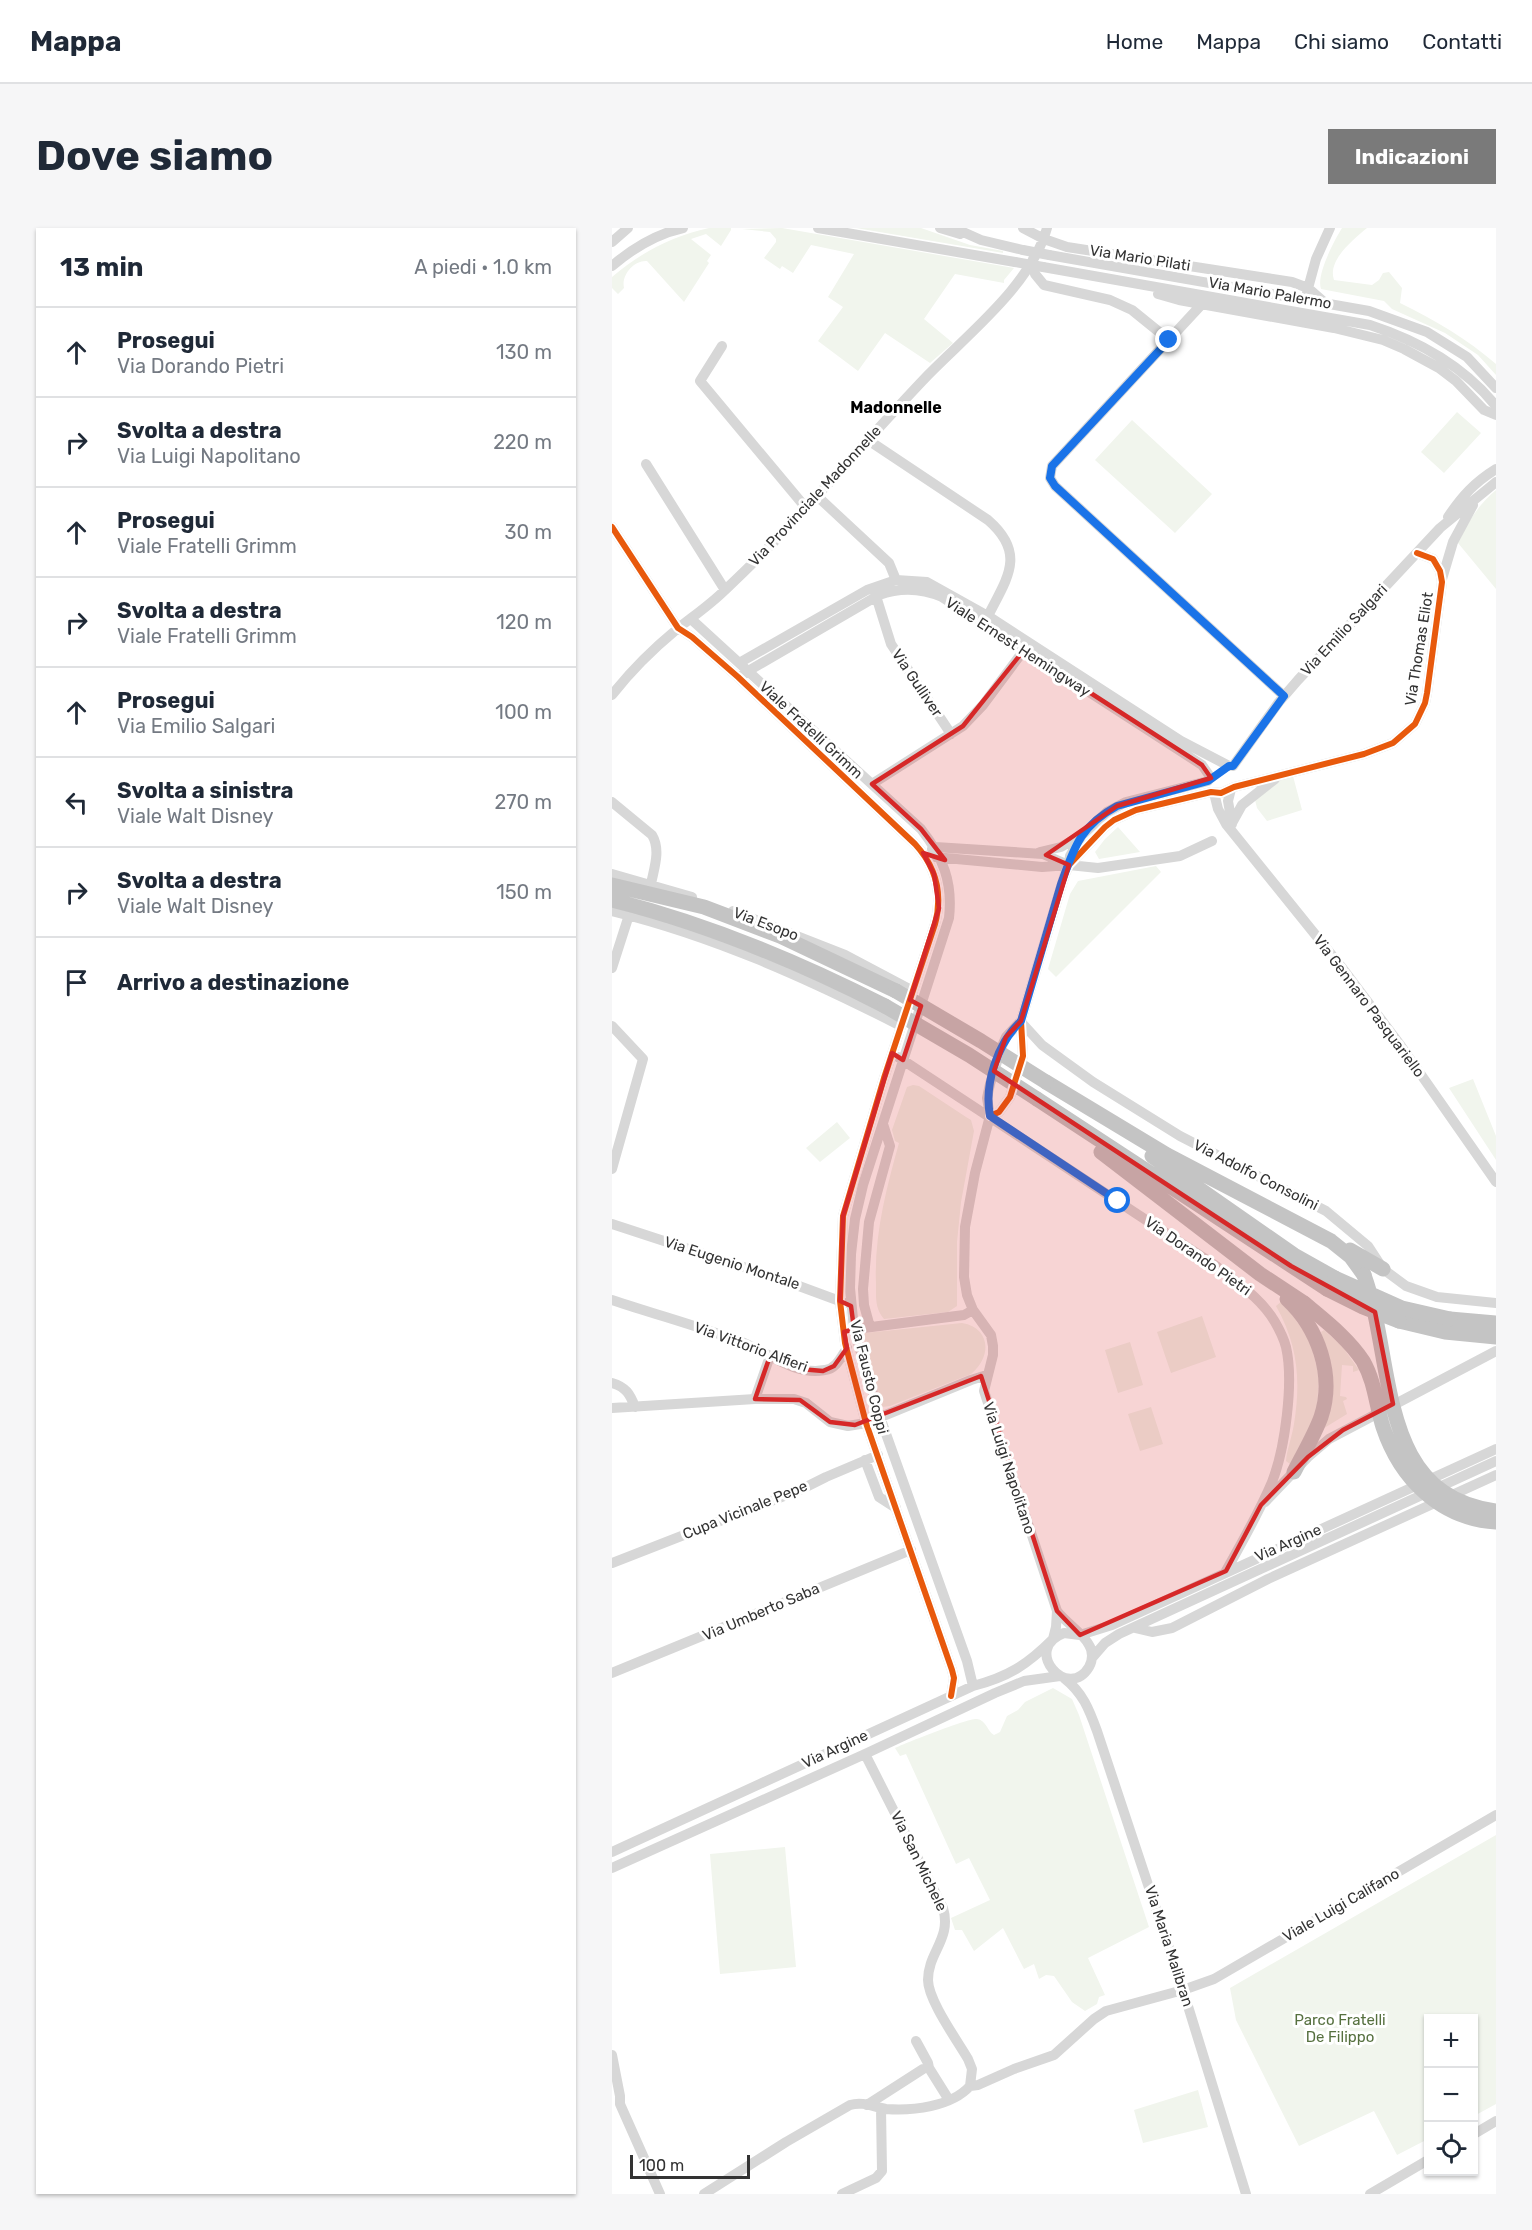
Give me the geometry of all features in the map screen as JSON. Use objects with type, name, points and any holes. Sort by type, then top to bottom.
[{"type":"highway","points":[[612,885],[704,907],[780,936],[896,992],[981,1041],[1167,1155],[1363,1256],[1383,1269]]},
{"type":"highway","points":[[612,900],[708,928],[827,976],[885,1005],[969,1055],[1331,1284],[1402,1308],[1450,1319],[1496,1323]]},
{"type":"highway","points":[[1046,1082],[1294,1255],[1363,1307],[1399,1321],[1445,1332],[1496,1337]]},
{"type":"highway","points":[[1054,1110],[1088,1142],[1260,1274],[1304,1302],[1351,1346],[1363,1362],[1375,1391],[1383,1426],[1392,1449],[1417,1486],[1431,1498],[1455,1512],[1474,1519],[1496,1522]]},
{"type":"highway","points":[[1331,1241],[1351,1257],[1364,1275],[1373,1302],[1397,1425],[1407,1451],[1422,1474],[1442,1491],[1468,1505],[1496,1511]]},
{"type":"highway","points":[[1260,1274],[1298,1310],[1310,1327],[1320,1349],[1324,1367],[1325,1389],[1322,1415],[1294,1472]]},
{"type":"street","points":[[612,242],[628,228]]},
{"type":"street","points":[[612,266],[630,251],[673,230],[683,228]]},
{"type":"street","name":"Via Mario Palermo","points":[[818,228],[1346,320],[1391,332],[1428,348],[1476,384],[1496,406]]},
{"type":"street","points":[[940,228],[981,240]]},
{"type":"street","points":[[954,228],[981,240]]},
{"type":"street","name":"Via Mario Pilati","points":[[1023,228],[1045,234],[1067,247],[1292,282],[1308,288],[1326,303]]},
{"type":"street","points":[[1305,299],[1316,259],[1330,228]]},
{"type":"street","name":"Via Provinciale Madonnelle","points":[[612,695],[664,640],[725,591],[806,508],[928,375],[996,309],[1033,259],[1045,234]]},
{"type":"street","name":"Via Mario Palermo","points":[[981,240],[1049,255],[1369,311],[1427,332],[1467,357],[1496,388]]},
{"type":"street","points":[[1033,259],[1035,274],[1044,285],[1110,300],[1132,310],[1169,340]]},
{"type":"street","name":"Via Mario Palermo","points":[[1127,283],[1151,292],[1202,304],[1334,328],[1383,340],[1439,368],[1484,410],[1496,415]]},
{"type":"street","points":[[1202,304],[1052,466],[1050,478],[1055,486],[1284,696]]},
{"type":"street","points":[[722,346],[699,380],[806,508]]},
{"type":"street","points":[[868,440],[988,520],[1000,532],[1009,551],[1010,569],[988,616]]},
{"type":"street","points":[[646,464],[725,591]]},
{"type":"street","name":"Via Emilio Salgari","points":[[1440,528],[1461,496],[1478,480],[1496,469]]},
{"type":"street","name":"Via Emilio Salgari","points":[[1231,766],[1284,696],[1440,528],[1496,482]]},
{"type":"street","points":[[817,496],[889,563],[896,580]]},
{"type":"street","name":"Via Thomas Eliot","points":[[1238,784],[1381,748],[1401,738],[1415,724],[1425,703],[1442,582],[1453,542],[1477,497]]},
{"type":"street","points":[[612,527],[678,628]]},
{"type":"street","name":"Via Thomas Eliot","points":[[1417,553],[1433,559],[1440,571],[1442,582]]},
{"type":"street","name":"Viale Ernest Hemingway","points":[[741,671],[867,590],[896,580],[927,582],[988,616],[1181,741],[1231,766]]},
{"type":"street","name":"Viale Ernest Hemingway","points":[[741,671],[876,596],[892,590],[930,592],[942,597],[1202,765],[1211,786]]},
{"type":"street","name":"Via Gulliver","points":[[876,596],[891,644],[951,734]]},
{"type":"street","name":"Viale Fratelli Grimm","points":[[690,620],[923,854]]},
{"type":"street","name":"Viale Fratelli Grimm","points":[[678,628],[741,671],[872,784],[921,829],[941,858]]},
{"type":"street","points":[[872,784],[951,734],[973,717],[1024,650]]},
{"type":"street","points":[[1069,865],[1105,826],[1124,814],[1211,786],[1231,766],[1239,773],[1238,784],[1228,801],[1235,836]]},
{"type":"street","points":[[1232,823],[1242,805],[1280,775]]},
{"type":"street","points":[[1033,853],[1061,847],[1082,835],[1117,806],[1211,786],[1238,784]]},
{"type":"street","name":"Via Gennaro Pasquariello","points":[[1211,786],[1218,809],[1235,836],[1343,969],[1401,1046],[1496,1182]]},
{"type":"street","points":[[612,802],[655,840],[657,853],[651,884]]},
{"type":"street","points":[[1069,865],[1070,856],[1082,835]]},
{"type":"street","points":[[923,854],[941,858],[1042,867],[1069,865],[1098,868],[1180,856],[1212,841]]},
{"type":"street","points":[[923,854],[935,847],[1033,853],[1046,855],[1069,865]]},
{"type":"street","name":"Via Fausto Coppi","points":[[923,854],[934,873],[939,908],[843,1216],[840,1301],[967,1661],[973,1686]]},
{"type":"street","name":"Via Fausto Coppi","points":[[941,858],[951,904],[949,918],[863,1185],[855,1219],[851,1254],[847,1348],[866,1423],[952,1670],[954,1678],[951,1696]]},
{"type":"street","name":"Via Luigi Napolitano","points":[[990,1116],[999,1112],[1010,1097],[1023,1056],[1021,1021],[1061,884],[1069,865]]},
{"type":"street","name":"Via Esopo","points":[[612,874],[750,916],[845,955],[913,991]]},
{"type":"street","points":[[612,911],[737,950],[828,988],[901,1026]]},
{"type":"street","points":[[612,968],[629,915]]},
{"type":"street","name":"Via Luigi Napolitano","points":[[1021,1021],[1006,1037],[1002,1046],[987,1098],[990,1116],[975,1173],[965,1227],[964,1277],[973,1310],[991,1335],[993,1355],[984,1391],[1057,1611],[1053,1640]]},
{"type":"street","name":"Via Adolfo Consolini","points":[[1021,1021],[1042,1045],[1093,1082],[1180,1136],[1326,1211],[1368,1246],[1383,1269],[1406,1286],[1453,1299],[1496,1303]]},
{"type":"street","points":[[612,1026],[643,1058],[612,1169]]},
{"type":"street","name":"Via Dorando Pietri","points":[[892,1053],[1216,1266],[1257,1299],[1275,1322],[1286,1347],[1289,1383],[1287,1416],[1278,1462],[1261,1505],[1226,1571]]},
{"type":"street","name":"Via Fausto Coppi","points":[[870,1327],[864,1305],[863,1284],[869,1222],[890,1146],[883,1124]]},
{"type":"street","name":"Via Eugenio Montale","points":[[612,1224],[780,1279],[850,1306]]},
{"type":"street","name":"Via Vittorio Alfieri","points":[[612,1300],[741,1341],[800,1369],[823,1371],[829,1369],[837,1364],[847,1348]]},
{"type":"street","points":[[849,1330],[964,1315],[973,1310]]},
{"type":"street","points":[[1261,1505],[1318,1448],[1343,1430],[1496,1351]]},
{"type":"street","points":[[755,1399],[770,1356]]},
{"type":"street","points":[[612,1408],[755,1399],[797,1399],[806,1403],[830,1422],[848,1426],[866,1423],[987,1375]]},
{"type":"street","points":[[612,1383],[629,1393],[635,1407]]},
{"type":"street","name":"Via Argine","points":[[1080,1635],[1112,1625],[1496,1449]]},
{"type":"street","name":"Cupa Vicinale Pepe","points":[[612,1563],[802,1489],[878,1455]]},
{"type":"street","name":"Via Fausto Coppi","points":[[865,1460],[879,1497],[896,1508]]},
{"type":"street","name":"Via Argine","points":[[1092,1658],[1105,1643],[1119,1634],[1496,1461]]},
{"type":"street","name":"Via Argine","points":[[1134,1628],[1152,1632],[1172,1628],[1268,1579],[1496,1475]]},
{"type":"street","name":"Via Umberto Saba","points":[[612,1673],[911,1550]]},
{"type":"street","name":"Via Luigi Napolitano","points":[[1057,1611],[1080,1635]]},
{"type":"street","points":[[1064,1633],[1080,1635],[1089,1645],[1092,1658],[1088,1669],[1079,1676],[1062,1677],[1054,1672],[1048,1662],[1047,1650],[1053,1640],[1064,1633]]},
{"type":"street","name":"Via Argine","points":[[612,1852],[973,1686],[993,1681],[1033,1660],[1053,1640]]},
{"type":"street","name":"Via Maria Malibran","points":[[1086,1701],[1088,1669]]},
{"type":"street","name":"Via Argine","points":[[612,1868],[1024,1681],[1062,1677]]},
{"type":"street","name":"Via Maria Malibran","points":[[1062,1677],[1077,1689],[1086,1701],[1184,1990],[1246,2194]]},
{"type":"street","name":"Via San Michele","points":[[865,1754],[943,1908],[945,1930],[932,1960],[928,1982],[932,1996],[972,2069],[970,2086]]},
{"type":"street","name":"Viale Luigi Califano","points":[[970,2086],[978,2085],[1054,2055],[1097,2016],[1106,2011],[1184,1990],[1224,1974],[1496,1815]]},
{"type":"street","points":[[916,2041],[929,2068],[949,2100]]},
{"type":"street","points":[[612,2055],[620,2096],[616,2103],[660,2194]]},
{"type":"street","points":[[867,2104],[923,2069]]},
{"type":"street","points":[[704,2194],[786,2142],[854,2104],[883,2108],[936,2105],[949,2100],[970,2086]]},
{"type":"street","points":[[842,2194],[876,2178],[882,2171],[883,2108]]},
{"type":"street","points":[[1478,2131],[1496,2121]]},
{"type":"street","points":[[1370,2194],[1424,2162]]},
{"type":"highlighted area","points":[[1024,650],[1202,765],[1211,778],[1117,806],[1046,855],[1069,865],[1021,1021],[1006,1037],[994,1071],[1291,1266],[1375,1312],[1393,1404],[1343,1430],[1308,1457],[1261,1505],[1226,1571],[1080,1635],[1057,1611],[981,1376],[855,1425],[830,1422],[800,1400],[755,1399],[770,1356],[800,1369],[823,1371],[834,1366],[847,1348],[844,1332],[854,1329],[851,1306],[840,1301],[843,1216],[892,1053],[903,1060],[921,1006],[910,1000],[939,908],[934,874],[923,853],[945,860],[921,829],[872,784],[963,726]]},
{"type":"green space","points":[[709,228],[731,228],[731,230],[721,246],[706,234],[691,239],[711,255],[707,261],[709,263],[684,302],[647,261],[642,261],[630,269],[624,278],[624,288],[618,294],[612,288],[612,277],[646,253],[670,240]]},
{"type":"green space","points":[[782,228],[1014,268],[1004,283],[955,274],[924,319],[953,343],[930,363],[885,333],[858,371],[818,341],[843,307],[828,297],[854,254],[811,245],[793,273],[782,266],[780,269],[764,258],[776,242],[770,232],[742,229]]},
{"type":"green space","points":[[856,228],[921,228],[970,245],[1003,251],[1003,253]]},
{"type":"green space","points":[[1342,228],[1367,228],[1349,244],[1338,258],[1334,265],[1334,280],[1372,285],[1383,273],[1389,272],[1402,288],[1400,303],[1474,346],[1496,364],[1496,375],[1478,355],[1445,333],[1392,309],[1384,301],[1321,289],[1323,267]]},
{"type":"green space","points":[[1457,412],[1481,433],[1444,473],[1421,452]]},
{"type":"green space","points":[[1132,420],[1212,494],[1175,533],[1095,460]]},
{"type":"green space","points":[[1496,490],[1496,589],[1458,543],[1474,514]]},
{"type":"green space","points":[[1293,776],[1302,810],[1267,821],[1257,808],[1254,796],[1269,781]]},
{"type":"green space","points":[[1118,827],[1140,852],[1099,859],[1095,852]]},
{"type":"green space","points":[[1156,866],[1161,872],[1056,977],[1048,969],[1070,894],[1078,881]]},
{"type":"green space","points":[[1473,1079],[1496,1136],[1496,1160],[1449,1088]]},
{"type":"green space","points":[[919,1086],[971,1120],[974,1131],[961,1202],[957,1242],[957,1306],[948,1312],[884,1319],[876,1299],[879,1230],[885,1195],[899,1143],[895,1141],[892,1130],[907,1087]]},
{"type":"green space","points":[[837,1122],[850,1138],[820,1162],[806,1148]]},
{"type":"green space","points":[[1282,1301],[1310,1340],[1319,1376],[1317,1407],[1311,1425],[1290,1464],[1286,1461],[1296,1408],[1297,1378],[1289,1335],[1276,1306]]},
{"type":"green space","points":[[1202,1316],[1216,1357],[1171,1373],[1157,1332]]},
{"type":"green space","points":[[962,1323],[972,1326],[983,1337],[985,1352],[978,1367],[971,1374],[890,1406],[882,1407],[863,1335]]},
{"type":"green space","points":[[1324,1330],[1342,1346],[1359,1370],[1353,1372],[1353,1366],[1342,1365],[1340,1396],[1347,1399],[1343,1401],[1347,1414],[1321,1430],[1326,1347],[1321,1332]]},
{"type":"green space","points":[[1130,1342],[1143,1385],[1118,1393],[1105,1350]]},
{"type":"green space","points":[[1151,1407],[1163,1444],[1140,1451],[1128,1414]]},
{"type":"green space","points":[[1053,1688],[1072,1699],[1079,1715],[1149,1927],[1088,1958],[1105,1995],[1099,1997],[1097,2004],[1085,2011],[1072,2002],[1054,1976],[1046,1975],[1039,1979],[1034,1964],[1024,1969],[1003,1928],[974,1951],[962,1930],[955,1930],[951,1918],[990,1900],[969,1858],[956,1864],[906,1754],[900,1756],[895,1748],[950,1726],[977,1719],[983,1722],[994,1735],[1000,1732],[1007,1716],[1018,1710],[1025,1702]]},
{"type":"green space","name":"Parco Fratelli De Filippo","points":[[1496,1835],[1496,2104],[1478,2114],[1478,2014],[1424,2014],[1424,2141],[1397,2155],[1374,2111],[1299,2146],[1236,2020],[1230,1988]]},
{"type":"green space","points":[[785,1847],[796,1967],[720,1974],[710,1854]]},
{"type":"green space","points":[[1198,2090],[1208,2127],[1143,2143],[1134,2110]]},
{"type":"cycle path","points":[[612,527],[678,628],[692,637],[738,677],[915,844],[928,862],[936,881],[938,902],[935,924],[884,1078],[843,1216],[840,1301],[845,1343],[866,1423],[952,1670],[954,1678],[951,1696]]},
{"type":"cycle path","points":[[990,1116],[999,1112],[1010,1097],[1023,1056],[1021,1021],[1065,874],[1069,865],[1105,827],[1114,820],[1136,810],[1211,792],[1221,793],[1234,787],[1364,754],[1393,743],[1415,724],[1427,693],[1442,582],[1440,571],[1433,559],[1417,553]]},
{"type":"district","name":"Madonnelle","points":[[896,407]]},
{"type":"route","points":[[1118,1201],[990,1116],[987,1098],[1002,1046],[1006,1037],[1021,1021],[1070,856],[1082,835],[1097,819],[1117,806],[1208,781],[1229,766],[1233,766],[1284,696],[1055,486],[1050,478],[1052,466],[1169,340]]}]
